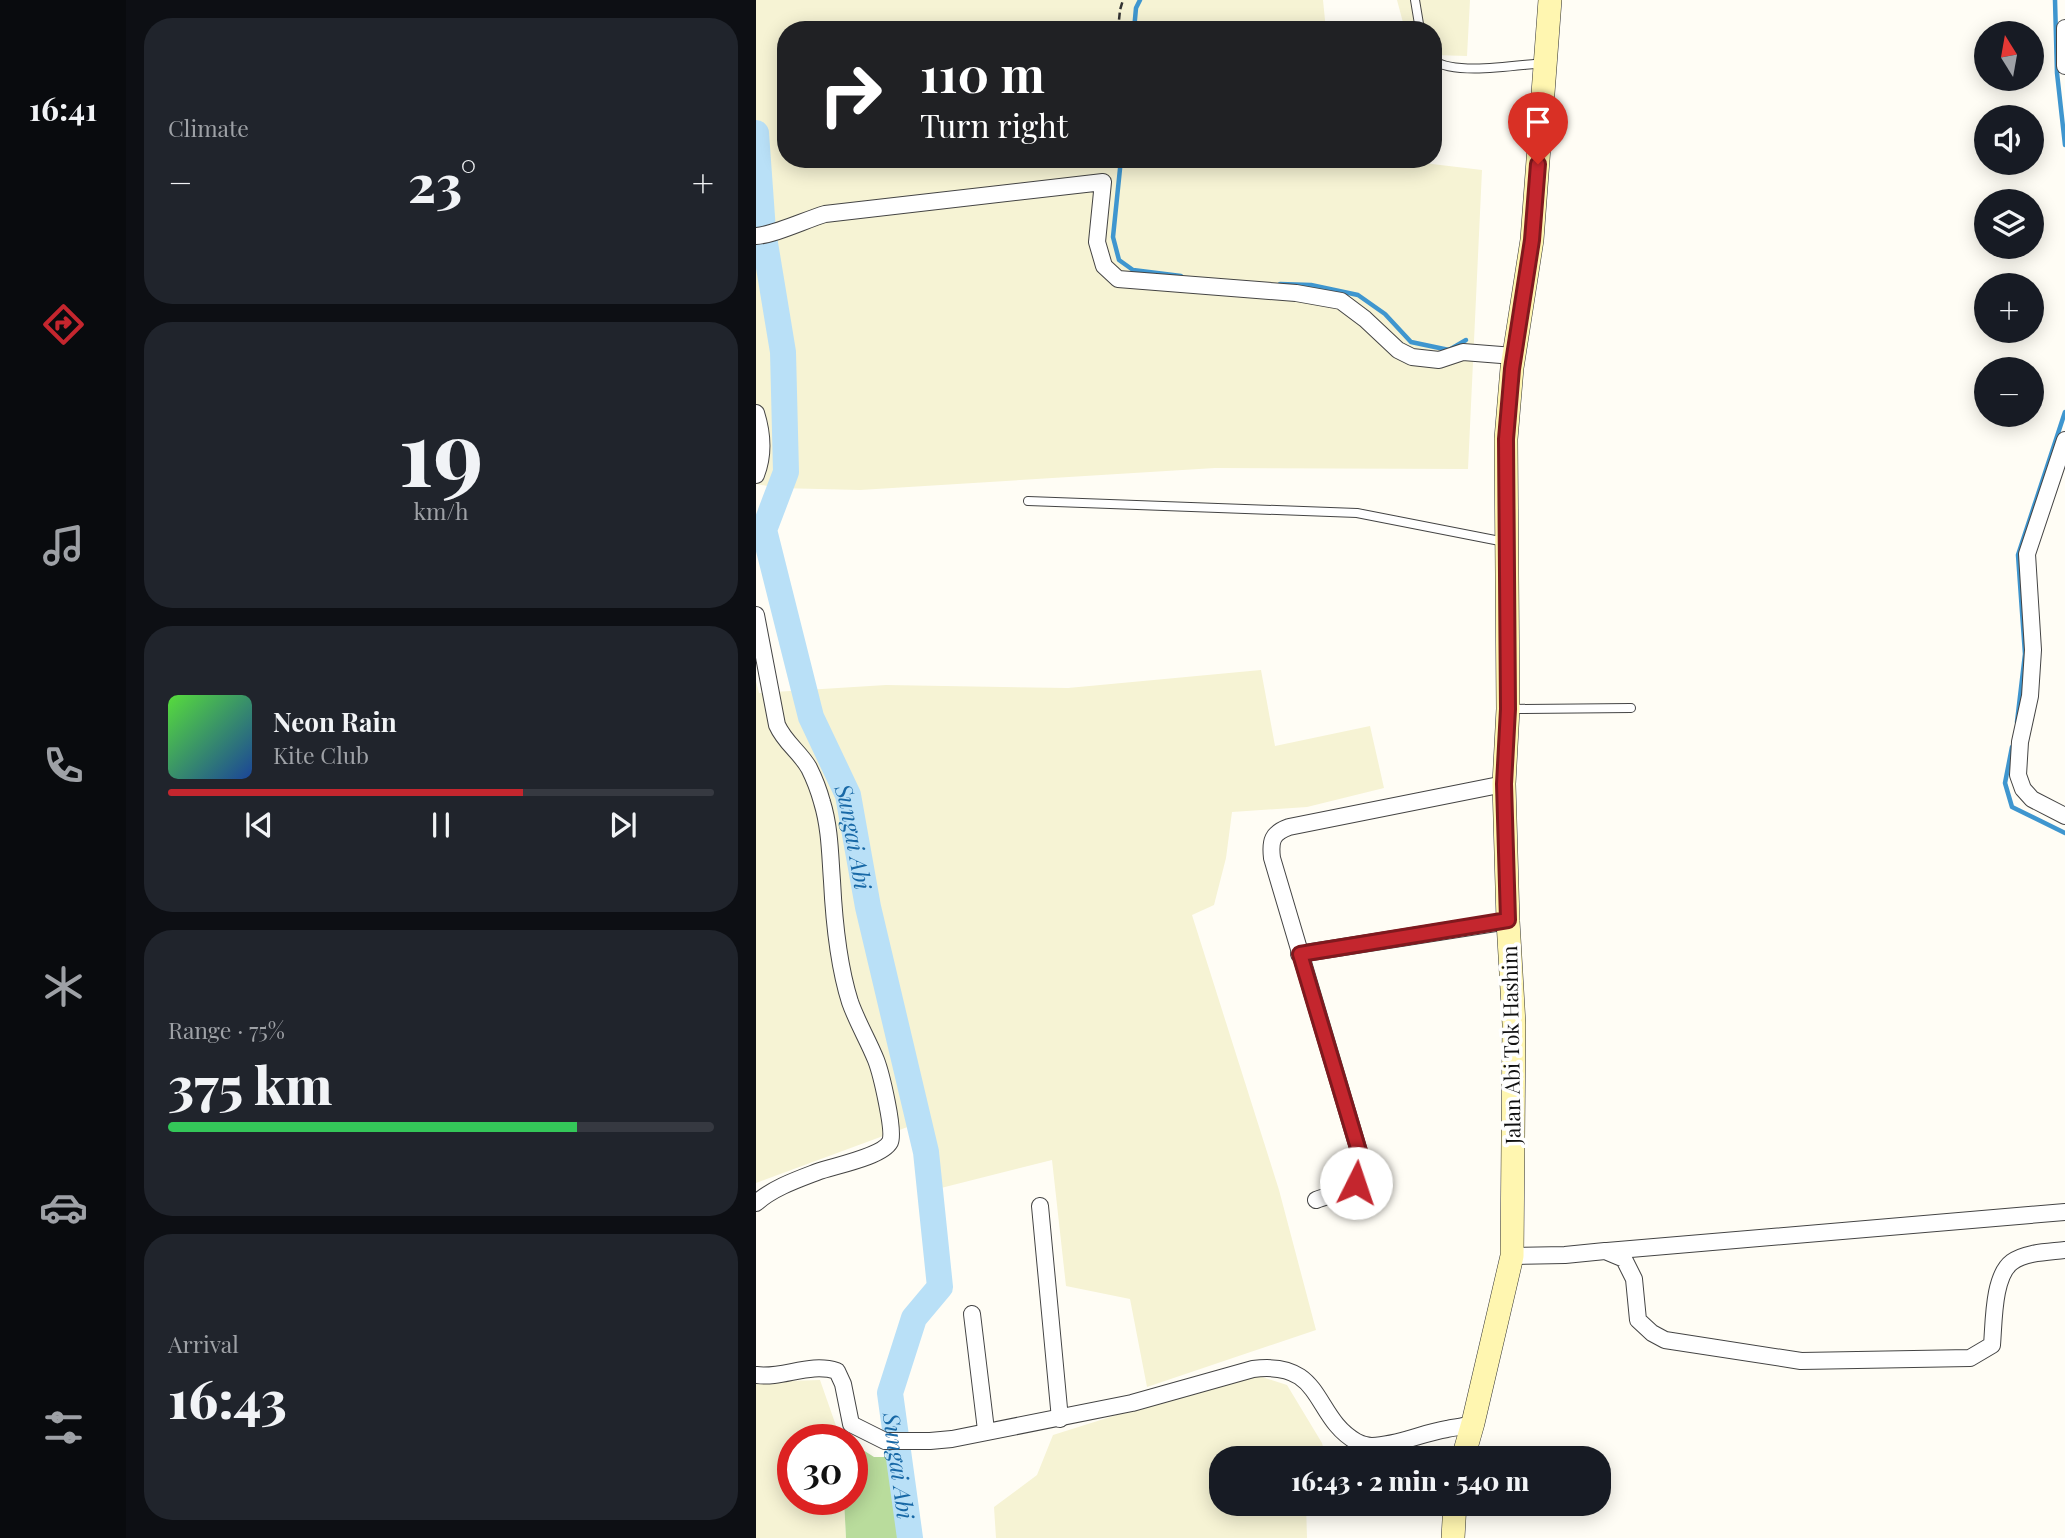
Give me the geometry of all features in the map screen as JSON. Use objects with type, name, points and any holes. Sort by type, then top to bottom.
[{"type":"main road","name":"Jalan Abi Tok Hashim","points":[[1466,1446],[1512,1256],[1514,1024],[1504,784],[1508,709],[1506,439],[1514,356],[1532,240],[1550,0]]},
{"type":"main road","points":[[1453,1538],[1454,1516]]},
{"type":"street","points":[[2065,28],[2065,66]]},
{"type":"street","points":[[762,236],[825,214],[1103,182],[1097,243],[1104,266],[1118,279],[1296,293],[1341,301],[1398,350],[1412,357],[1439,360],[1463,352],[1514,356]]},
{"type":"street","points":[[756,413],[761,443],[756,475]]},
{"type":"street","points":[[2065,440],[2027,554],[2033,650],[2030,696],[2020,742],[2018,775],[2023,789],[2032,799],[2065,816]]},
{"type":"street","points":[[756,615],[777,725],[784,739],[808,767],[822,802],[828,828],[842,966],[851,1003],[876,1060],[892,1131],[891,1141],[873,1154],[786,1184],[756,1203]]},
{"type":"street","points":[[1316,1200],[1350,1188],[1359,1179],[1361,1158],[1272,858],[1271,841],[1274,835],[1289,827],[1504,784]]},
{"type":"street","points":[[1300,954],[1508,920]]},
{"type":"street","points":[[1040,1206],[1060,1419]]},
{"type":"street","points":[[1512,1256],[1565,1255],[2065,1212]]},
{"type":"street","points":[[1605,1251],[1624,1259],[1634,1279],[1638,1320],[1652,1333],[1665,1340],[1801,1360],[1970,1358],[1992,1345],[1999,1279],[2012,1262],[2036,1254],[2065,1250]]},
{"type":"street","points":[[972,1314],[986,1430]]},
{"type":"street","points":[[756,1375],[768,1376],[813,1368],[837,1371],[843,1384],[852,1424],[893,1441],[951,1439],[986,1430],[1060,1419],[1132,1404],[1252,1369],[1268,1367],[1282,1369],[1303,1378],[1338,1424],[1351,1438],[1364,1445],[1398,1441],[1473,1423]]},
{"type":"lane","points":[[1415,0],[1418,21]]},
{"type":"lane","points":[[1442,65],[1467,68],[1546,63]]},
{"type":"lane","points":[[1028,501],[1357,513],[1506,543]]},
{"type":"lane","points":[[1508,709],[1631,708]]},
{"type":"path","points":[[1119,21],[1124,0]]},
{"type":"shaded area","points":[[756,0],[1323,0],[1325,21],[777,21],[777,168],[1442,168],[1442,165],[1482,170],[1468,469],[1215,468],[860,490],[778,488],[756,484]]},
{"type":"shaded area","points":[[1397,0],[1470,0],[1467,56],[1442,55],[1442,21],[1403,21]]},
{"type":"shaded area","points":[[1261,670],[1275,746],[1370,726],[1384,788],[1307,807],[1232,812],[1226,858],[1214,905],[1192,915],[1279,1190],[1316,1330],[1147,1387],[1130,1299],[1066,1286],[1052,1160],[941,1188],[921,1122],[756,1183],[756,681],[759,693],[886,685],[1068,688]]},
{"type":"shaded area","points":[[1250,1373],[1287,1385],[1323,1446],[1209,1446],[1209,1516],[1306,1516],[1307,1538],[996,1538],[994,1507],[1037,1475],[1053,1435]]},
{"type":"shaded area","points":[[820,1380],[835,1424],[777,1424],[777,1515],[845,1515],[846,1538],[756,1538],[756,1382]]},
{"type":"green space","points":[[868,1453],[874,1457],[898,1457],[914,1538],[846,1538],[845,1515],[868,1515]]},
{"type":"waterway","points":[[1135,21],[1140,0]]},
{"type":"waterway","points":[[2055,0],[2057,73],[2065,145]]},
{"type":"waterway","name":"Sungai Abi","points":[[756,133],[763,231],[783,352],[786,472],[764,530],[811,717],[848,795],[868,907],[926,1152],[940,1287],[914,1318],[890,1393],[910,1538]]},
{"type":"waterway","points":[[1120,168],[1113,237],[1119,260],[1133,270],[1181,276]]},
{"type":"waterway","points":[[1280,284],[1311,285],[1358,295],[1385,314],[1411,342],[1449,350],[1466,340]]},
{"type":"waterway","points":[[2017,722],[2025,654],[2018,555],[2065,412]]},
{"type":"waterway","points":[[2012,747],[2005,783],[2012,807],[2065,833]]},
{"type":"route","points":[[1356,1183],[1361,1174],[1361,1158],[1300,954],[1508,920],[1504,784],[1508,709],[1506,439],[1512,369],[1532,240],[1538,164]]}]
